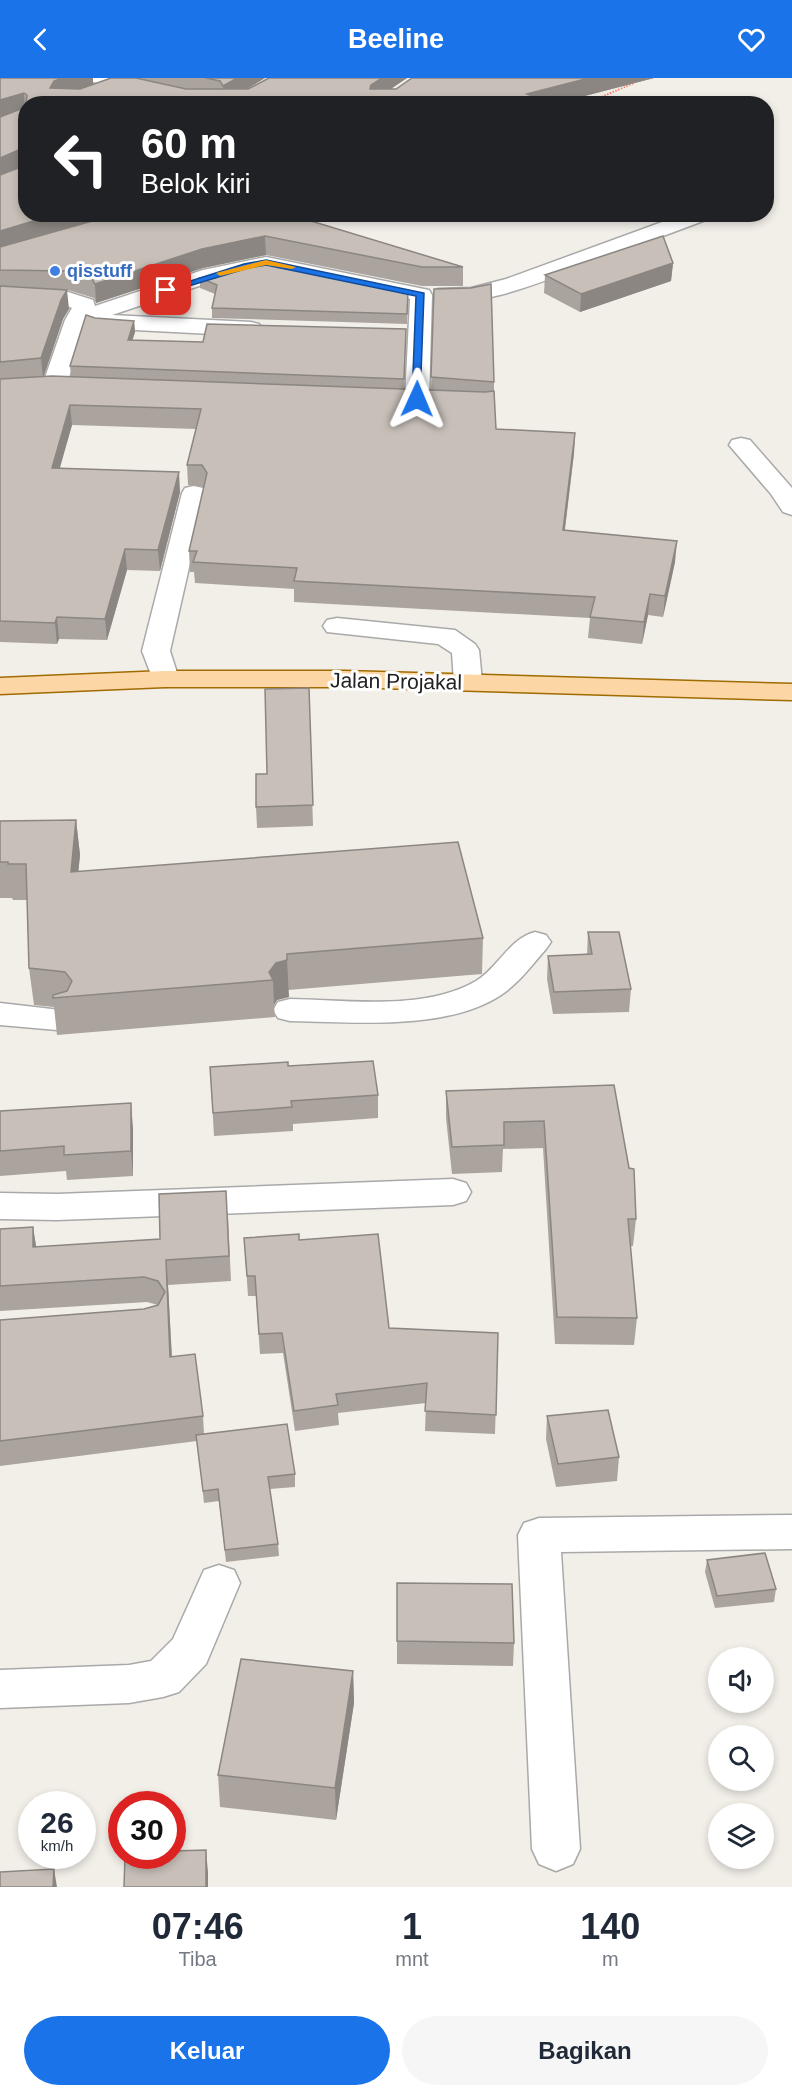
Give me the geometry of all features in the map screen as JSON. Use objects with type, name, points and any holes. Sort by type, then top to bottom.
[{"type":"main road","name":"Jalan Projakal","points":[[0,686],[165,679],[468,682],[792,692]]},
{"type":"street","points":[[95,86],[135,82],[184,96]]},
{"type":"street","points":[[76,320],[212,275],[266,263],[421,295],[471,294],[513,284],[682,222]]},
{"type":"street","points":[[393,398],[428,399],[418,333],[421,295]]},
{"type":"street","points":[[0,297],[79,301],[85,304],[43,387],[77,387]]},
{"type":"street","points":[[76,320],[276,330]]},
{"type":"street","points":[[394,333],[418,333]]},
{"type":"street","points":[[741,445],[781,490],[792,507]]},
{"type":"street","points":[[165,679],[156,651],[194,493]]},
{"type":"street","points":[[337,626],[445,636],[465,650],[468,682]]},
{"type":"street","points":[[290,1010],[425,1010],[457,1004],[487,989],[535,942]]},
{"type":"street","points":[[0,1014],[57,1019]]},
{"type":"street","points":[[0,1206],[57,1207],[453,1192]]},
{"type":"street","points":[[556,1849],[540,1535],[792,1532]]},
{"type":"street","points":[[0,1689],[129,1684],[163,1678],[190,1651],[219,1583]]},
{"type":"path","points":[[603,96],[637,81]]},
{"type":"building","points":[[0,78],[62,78],[54,81],[50,88],[80,89],[111,78],[136,78],[186,89],[248,89],[269,78],[382,78],[371,85],[370,89],[396,89],[412,78],[589,78],[527,94],[532,96],[27,96],[24,93],[0,100]]},
{"type":"building","points":[[206,78],[237,78],[223,86],[220,81]]},
{"type":"building","points":[[18,110],[18,150],[0,158],[0,117]]},
{"type":"building","points":[[18,168],[18,222],[30,222],[0,231],[0,175]]},
{"type":"building","points":[[89,222],[314,222],[463,267],[422,267],[265,236],[202,249],[95,284],[92,279],[66,271],[0,270],[0,247]]},
{"type":"building","points":[[663,236],[673,263],[581,294],[545,275]]},
{"type":"building","points":[[266,262],[408,291],[407,314],[212,308],[217,285],[200,278]]},
{"type":"building","points":[[491,284],[494,382],[431,377],[434,289],[471,288]]},
{"type":"building","points":[[0,286],[67,290],[61,300],[41,358],[0,362]]},
{"type":"building","points":[[86,315],[95,318],[134,321],[128,340],[203,342],[207,324],[406,329],[404,379],[70,366]]},
{"type":"building","points":[[52,376],[494,391],[496,429],[575,433],[563,530],[677,541],[665,596],[650,594],[644,622],[590,617],[595,597],[294,581],[297,568],[193,562],[197,551],[189,551],[207,473],[202,465],[187,465],[201,409],[70,405],[52,468],[179,472],[158,550],[125,549],[105,619],[57,617],[55,623],[0,621],[0,379]]},
{"type":"building","points":[[309,688],[313,805],[256,807],[256,774],[267,774],[265,689]]},
{"type":"building","points":[[76,820],[71,872],[458,842],[483,938],[287,954],[287,960],[276,963],[269,972],[273,980],[53,998],[53,995],[67,991],[72,981],[65,972],[29,968],[26,864],[0,862],[0,821]]},
{"type":"building","points":[[588,932],[619,932],[631,989],[554,992],[548,956],[592,954]]},
{"type":"building","points":[[373,1061],[378,1095],[291,1101],[292,1107],[213,1113],[210,1067],[288,1062],[288,1066]]},
{"type":"building","points":[[614,1085],[629,1168],[634,1169],[636,1219],[628,1219],[637,1318],[557,1317],[544,1121],[504,1122],[504,1145],[452,1147],[446,1091]]},
{"type":"building","points":[[131,1103],[131,1151],[64,1155],[64,1146],[0,1151],[0,1111]]},
{"type":"building","points":[[226,1191],[229,1256],[166,1260],[170,1357],[195,1354],[203,1416],[0,1441],[0,1320],[144,1309],[158,1305],[165,1292],[158,1281],[144,1277],[0,1286],[0,1229],[33,1227],[33,1247],[160,1239],[159,1194]]},
{"type":"building","points":[[299,1234],[299,1240],[378,1234],[389,1328],[498,1333],[496,1415],[425,1411],[427,1383],[336,1394],[338,1405],[294,1411],[282,1333],[259,1334],[255,1276],[247,1276],[244,1238]]},
{"type":"building","points":[[608,1410],[619,1457],[558,1464],[547,1416]]},
{"type":"building","points":[[287,1424],[295,1474],[268,1477],[278,1544],[225,1550],[218,1489],[203,1491],[196,1435]]},
{"type":"building","points":[[765,1553],[776,1589],[717,1596],[707,1560]]},
{"type":"building","points":[[397,1583],[512,1584],[514,1643],[397,1641]]},
{"type":"building","points":[[241,1659],[353,1671],[335,1788],[218,1775]]},
{"type":"building","points":[[206,1850],[206,1887],[124,1887],[125,1869],[186,1869],[186,1851]]},
{"type":"building","points":[[54,1869],[53,1887],[0,1887],[0,1872]]},
{"type":"slow traffic","points":[[220,273],[266,263],[292,267]]},
{"type":"place","name":"qisstuff","points":[[55,271]]},
{"type":"route","points":[[166,290],[212,275],[266,263],[281,264],[421,295],[417,399]]}]
